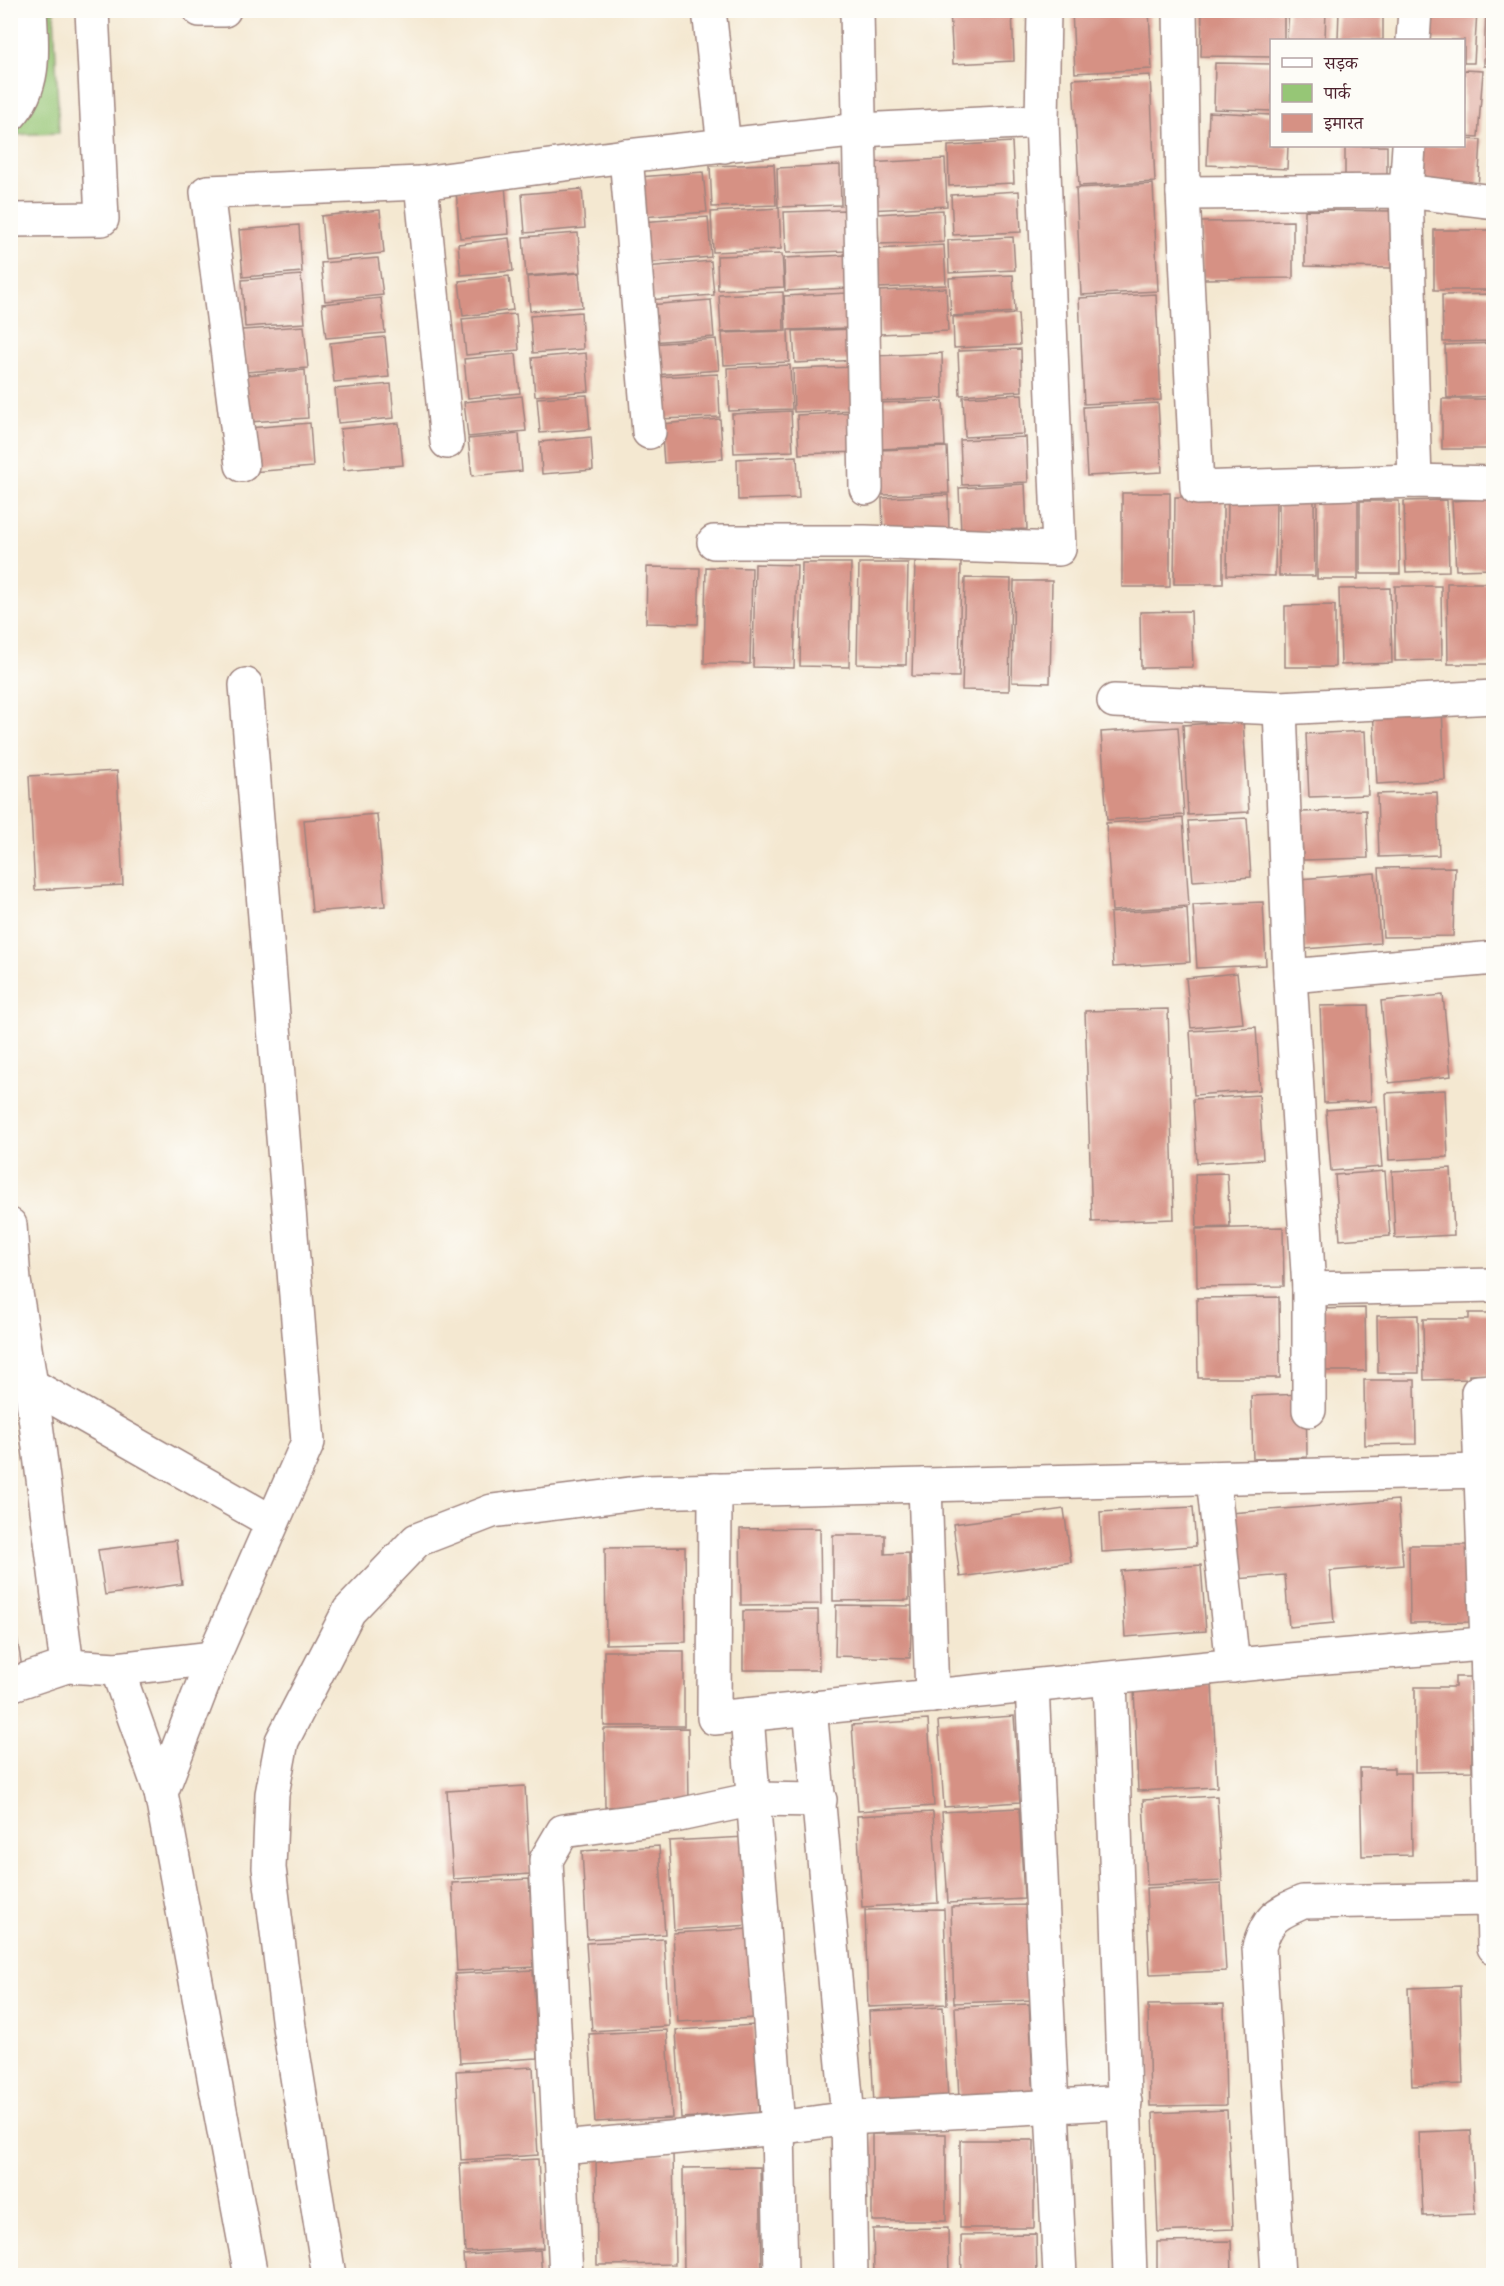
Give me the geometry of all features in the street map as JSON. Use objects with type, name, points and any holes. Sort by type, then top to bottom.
[{"type":"street","points":[[10,115],[28,89],[32,58],[30,10]]},
{"type":"street","points":[[10,220],[102,219],[92,10]]},
{"type":"street","points":[[200,10],[224,10]]},
{"type":"street","points":[[709,10],[724,146]]},
{"type":"street","points":[[857,10],[866,488]]},
{"type":"street","points":[[714,542],[865,542],[1059,549],[1042,121],[1044,10]]},
{"type":"street","points":[[1180,10],[1183,193],[1197,488],[1415,481],[1494,483]]},
{"type":"street","points":[[1413,39],[1415,10]]},
{"type":"street","points":[[242,465],[207,192],[422,183],[626,156],[860,130],[1042,121]]},
{"type":"street","points":[[1408,147],[1406,191],[1415,481]]},
{"type":"street","points":[[626,156],[649,432]]},
{"type":"street","points":[[422,183],[447,442]]},
{"type":"street","points":[[1183,193],[1406,191],[1494,202]]},
{"type":"street","points":[[161,1793],[213,1658],[308,1442],[246,685]]},
{"type":"street","points":[[1114,701],[1280,708],[1494,697]]},
{"type":"street","points":[[1280,708],[1290,976],[1309,1289],[1309,1410]]},
{"type":"street","points":[[1290,976],[1494,958]]},
{"type":"street","points":[[10,1225],[12,1282],[32,1385],[67,1666]]},
{"type":"street","points":[[1309,1289],[1494,1285]]},
{"type":"street","points":[[32,1385],[272,1522]]},
{"type":"street","points":[[1494,1392],[1478,1392],[1490,1643],[1494,1947]]},
{"type":"street","points":[[328,2276],[289,2027],[269,1868],[272,1794],[282,1741],[349,1611],[417,1540],[492,1511],[645,1492],[1481,1472]]},
{"type":"street","points":[[1213,1478],[1233,1666]]},
{"type":"street","points":[[925,1485],[932,1696]]},
{"type":"street","points":[[715,1490],[714,1718],[1233,1666],[1490,1643]]},
{"type":"street","points":[[10,1685],[67,1666],[117,1669],[213,1658]]},
{"type":"street","points":[[117,1669],[161,1793],[251,2276]]},
{"type":"street","points":[[1110,1678],[1130,2276]]},
{"type":"street","points":[[1032,1686],[1060,2276]]},
{"type":"street","points":[[810,1708],[848,2118],[850,2276]]},
{"type":"street","points":[[747,1715],[778,2128],[782,2276]]},
{"type":"street","points":[[567,2276],[546,1860],[563,1832],[674,1816],[754,1799],[820,1800]]},
{"type":"street","points":[[1278,2276],[1258,1947],[1265,1927],[1282,1911],[1303,1902],[1492,1899]]},
{"type":"street","points":[[561,2148],[778,2128],[848,2118],[1125,2102]]},
{"type":"green space","points":[[10,11],[54,11],[59,133],[11,135]]},
{"type":"building","points":[[950,10],[1012,10],[1014,61],[953,64]]},
{"type":"building","points":[[1072,10],[1149,10],[1152,69],[1075,73]]},
{"type":"building","points":[[1202,10],[1284,10],[1284,39],[1270,39],[1270,57],[1201,56]]},
{"type":"building","points":[[1289,10],[1326,10],[1325,39],[1287,39]]},
{"type":"building","points":[[1339,10],[1383,10],[1383,39],[1338,39]]},
{"type":"building","points":[[1426,10],[1477,10],[1474,63],[1465,63],[1465,39],[1424,39]]},
{"type":"building","points":[[1486,10],[1494,10],[1494,66],[1484,66]]},
{"type":"building","points":[[1215,63],[1270,64],[1270,111],[1214,109]]},
{"type":"building","points":[[1465,70],[1483,71],[1478,137],[1465,136]]},
{"type":"building","points":[[1150,75],[1155,182],[1079,186],[1073,79]]},
{"type":"building","points":[[1209,112],[1270,115],[1270,147],[1288,147],[1287,169],[1207,165]]},
{"type":"building","points":[[1465,139],[1481,140],[1478,189],[1414,185],[1416,147],[1465,147]]},
{"type":"building","points":[[1012,142],[1014,183],[949,186],[948,146]]},
{"type":"building","points":[[1345,147],[1387,147],[1387,186],[1345,186]]},
{"type":"building","points":[[945,159],[947,206],[867,210],[865,163]]},
{"type":"building","points":[[774,164],[776,205],[712,207],[710,166]]},
{"type":"building","points":[[840,165],[841,205],[778,207],[777,168]]},
{"type":"building","points":[[703,172],[707,212],[642,217],[639,177]]},
{"type":"building","points":[[1153,184],[1158,291],[1081,295],[1076,188]]},
{"type":"building","points":[[505,185],[509,234],[460,238],[456,190]]},
{"type":"building","points":[[582,189],[585,228],[525,233],[522,194]]},
{"type":"building","points":[[1019,191],[1021,232],[953,235],[951,195]]},
{"type":"building","points":[[779,208],[781,249],[713,252],[711,212]]},
{"type":"building","points":[[380,210],[384,253],[325,259],[321,216]]},
{"type":"building","points":[[844,210],[846,251],[786,253],[784,212]]},
{"type":"building","points":[[943,210],[944,242],[879,244],[877,214]]},
{"type":"building","points":[[1305,210],[1392,211],[1391,268],[1305,266]]},
{"type":"building","points":[[708,217],[711,257],[643,263],[640,222]]},
{"type":"building","points":[[1293,221],[1293,278],[1201,279],[1200,222]]},
{"type":"building","points":[[299,225],[302,272],[243,277],[239,230]]},
{"type":"building","points":[[1434,230],[1494,230],[1494,290],[1434,290]]},
{"type":"building","points":[[578,233],[581,272],[526,276],[523,237]]},
{"type":"building","points":[[1013,237],[1015,270],[949,273],[948,240]]},
{"type":"building","points":[[509,238],[513,271],[461,275],[458,244]]},
{"type":"building","points":[[944,245],[946,285],[879,288],[877,249]]},
{"type":"building","points":[[782,254],[784,287],[718,290],[717,256]]},
{"type":"building","points":[[847,255],[849,288],[785,291],[784,258]]},
{"type":"building","points":[[378,258],[383,295],[325,301],[321,263]]},
{"type":"building","points":[[711,261],[714,295],[648,300],[646,267]]},
{"type":"building","points":[[579,273],[582,307],[530,311],[527,277]]},
{"type":"building","points":[[301,275],[305,323],[245,327],[242,280]]},
{"type":"building","points":[[1013,275],[1015,312],[951,316],[949,278]]},
{"type":"building","points":[[509,276],[513,310],[463,316],[459,281]]},
{"type":"building","points":[[946,288],[948,331],[880,334],[879,291]]},
{"type":"building","points":[[783,292],[784,330],[721,332],[719,295]]},
{"type":"building","points":[[848,293],[849,328],[788,330],[789,362],[724,365],[722,333],[786,331],[784,296]]},
{"type":"building","points":[[1156,294],[1161,400],[1084,404],[1079,298]]},
{"type":"building","points":[[1494,294],[1494,341],[1443,342],[1442,295]]},
{"type":"building","points":[[381,298],[385,333],[326,338],[322,304]]},
{"type":"building","points":[[711,300],[714,337],[651,342],[648,305]]},
{"type":"building","points":[[581,312],[583,349],[533,353],[530,316]]},
{"type":"building","points":[[516,314],[519,350],[466,355],[462,319]]},
{"type":"building","points":[[1018,314],[1020,345],[954,348],[953,317]]},
{"type":"building","points":[[304,326],[308,368],[245,372],[242,330]]},
{"type":"building","points":[[857,329],[859,360],[795,363],[793,331]]},
{"type":"building","points":[[385,337],[389,377],[334,382],[330,343]]},
{"type":"building","points":[[716,339],[719,370],[654,375],[651,344]]},
{"type":"building","points":[[1494,343],[1494,396],[1447,398],[1445,345]]},
{"type":"building","points":[[1021,349],[1022,391],[960,395],[958,351]]},
{"type":"building","points":[[586,353],[589,391],[535,396],[532,358]]},
{"type":"building","points":[[942,353],[943,398],[877,401],[875,356]]},
{"type":"building","points":[[516,354],[520,393],[468,398],[464,359]]},
{"type":"building","points":[[790,365],[792,409],[729,411],[727,368]]},
{"type":"building","points":[[855,367],[857,410],[794,412],[793,369]]},
{"type":"building","points":[[305,370],[308,418],[249,422],[245,375]]},
{"type":"building","points":[[718,374],[720,417],[657,419],[655,377]]},
{"type":"building","points":[[391,384],[394,418],[338,423],[335,389]]},
{"type":"building","points":[[1022,394],[1024,434],[965,437],[963,397]]},
{"type":"building","points":[[587,395],[590,429],[540,433],[537,398]]},
{"type":"building","points":[[522,396],[526,431],[468,437],[464,402]]},
{"type":"building","points":[[1442,399],[1494,399],[1494,449],[1442,449]]},
{"type":"building","points":[[943,401],[945,446],[879,449],[877,403]]},
{"type":"building","points":[[1158,403],[1162,472],[1087,476],[1083,407]]},
{"type":"building","points":[[791,411],[793,451],[734,453],[732,414]]},
{"type":"building","points":[[857,412],[859,452],[799,454],[797,415]]},
{"type":"building","points":[[720,419],[723,459],[664,463],[661,424]]},
{"type":"building","points":[[310,423],[313,467],[251,472],[248,428]]},
{"type":"building","points":[[399,423],[403,465],[344,470],[340,429]]},
{"type":"building","points":[[519,434],[522,471],[472,476],[468,439]]},
{"type":"building","points":[[591,437],[593,470],[542,474],[540,442]]},
{"type":"building","points":[[1026,437],[1028,482],[962,485],[960,440]]},
{"type":"building","points":[[947,447],[949,493],[883,495],[880,450]]},
{"type":"building","points":[[797,456],[799,498],[738,500],[737,459]]},
{"type":"building","points":[[1025,484],[1027,529],[961,532],[959,488]]},
{"type":"building","points":[[1122,493],[1170,493],[1170,587],[1122,587]]},
{"type":"building","points":[[948,495],[949,533],[883,535],[882,498]]},
{"type":"building","points":[[1175,497],[1223,497],[1223,584],[1174,584]]},
{"type":"building","points":[[1228,498],[1276,499],[1275,576],[1227,575]]},
{"type":"building","points":[[1494,498],[1494,569],[1456,570],[1452,501]]},
{"type":"building","points":[[1279,500],[1314,500],[1315,576],[1279,576]]},
{"type":"building","points":[[1317,500],[1358,500],[1358,579],[1317,579]]},
{"type":"building","points":[[1447,500],[1449,571],[1406,572],[1404,501]]},
{"type":"building","points":[[1360,501],[1399,501],[1400,574],[1360,574]]},
{"type":"building","points":[[915,562],[961,562],[959,677],[912,676]]},
{"type":"building","points":[[802,563],[851,563],[849,667],[800,666]]},
{"type":"building","points":[[859,563],[908,563],[906,665],[857,664]]},
{"type":"building","points":[[755,564],[797,565],[794,668],[753,667]]},
{"type":"building","points":[[647,567],[700,568],[698,624],[646,623]]},
{"type":"building","points":[[706,567],[752,568],[750,664],[704,663]]},
{"type":"building","points":[[965,578],[1011,579],[1009,691],[962,690]]},
{"type":"building","points":[[1014,581],[1052,581],[1050,683],[1012,682]]},
{"type":"building","points":[[1447,583],[1494,583],[1494,664],[1448,664]]},
{"type":"building","points":[[1395,586],[1441,586],[1442,660],[1395,661]]},
{"type":"building","points":[[1390,588],[1392,663],[1341,665],[1339,589]]},
{"type":"building","points":[[1335,605],[1335,667],[1285,667],[1285,606]]},
{"type":"building","points":[[1191,611],[1193,667],[1141,668],[1140,612]]},
{"type":"building","points":[[1442,706],[1445,780],[1377,784],[1373,709]]},
{"type":"building","points":[[1243,721],[1249,812],[1188,815],[1183,725]]},
{"type":"building","points":[[1178,727],[1184,815],[1107,820],[1101,732]]},
{"type":"building","points":[[1365,731],[1368,795],[1309,797],[1306,734]]},
{"type":"building","points":[[117,771],[123,885],[35,890],[29,776]]},
{"type":"building","points":[[1437,792],[1439,855],[1379,857],[1377,794]]},
{"type":"building","points":[[1366,810],[1368,858],[1303,860],[1301,812]]},
{"type":"building","points":[[377,814],[385,906],[312,912],[304,820]]},
{"type":"building","points":[[1183,818],[1189,906],[1112,911],[1106,823]]},
{"type":"building","points":[[1247,818],[1251,877],[1193,881],[1188,821]]},
{"type":"building","points":[[1455,867],[1453,936],[1383,937],[1379,868]]},
{"type":"building","points":[[1375,873],[1380,943],[1305,949],[1299,879]]},
{"type":"building","points":[[1263,902],[1266,965],[1197,968],[1193,905]]},
{"type":"building","points":[[1187,908],[1190,962],[1113,967],[1110,913]]},
{"type":"building","points":[[1237,973],[1243,1023],[1191,1028],[1186,978]]},
{"type":"building","points":[[1443,995],[1451,1076],[1389,1083],[1381,1001]]},
{"type":"building","points":[[1368,1005],[1371,1101],[1324,1103],[1320,1006]]},
{"type":"building","points":[[1168,1009],[1174,1219],[1092,1222],[1085,1011]]},
{"type":"building","points":[[1256,1027],[1260,1090],[1194,1095],[1190,1031]]},
{"type":"building","points":[[1445,1090],[1448,1157],[1389,1160],[1386,1093]]},
{"type":"building","points":[[1259,1095],[1263,1159],[1197,1163],[1193,1099]]},
{"type":"building","points":[[1377,1106],[1382,1167],[1331,1171],[1326,1110]]},
{"type":"building","points":[[1451,1168],[1454,1235],[1395,1238],[1392,1171]]},
{"type":"building","points":[[1385,1171],[1390,1236],[1340,1240],[1335,1175]]},
{"type":"building","points":[[1227,1173],[1230,1227],[1197,1228],[1195,1174]]},
{"type":"building","points":[[1283,1227],[1284,1286],[1197,1287],[1196,1229]]},
{"type":"building","points":[[1279,1297],[1280,1378],[1198,1378],[1197,1298]]},
{"type":"building","points":[[1365,1308],[1366,1371],[1313,1371],[1312,1309]]},
{"type":"building","points":[[1469,1313],[1494,1313],[1494,1375],[1469,1375],[1469,1379],[1424,1380],[1423,1319],[1469,1319]]},
{"type":"building","points":[[1418,1315],[1419,1373],[1378,1373],[1377,1316]]},
{"type":"building","points":[[1364,1380],[1415,1380],[1416,1444],[1365,1445]]},
{"type":"building","points":[[1306,1394],[1307,1457],[1253,1459],[1251,1396]]},
{"type":"building","points":[[1398,1500],[1403,1565],[1330,1571],[1334,1623],[1289,1627],[1285,1575],[1236,1579],[1230,1513]]},
{"type":"building","points":[[1193,1507],[1196,1546],[1102,1552],[1100,1512]]},
{"type":"building","points":[[1064,1509],[1071,1562],[960,1577],[953,1524]]},
{"type":"building","points":[[820,1528],[821,1604],[741,1605],[740,1529]]},
{"type":"building","points":[[833,1535],[885,1535],[885,1554],[909,1553],[909,1600],[833,1601]]},
{"type":"building","points":[[176,1540],[182,1584],[105,1595],[98,1550]]},
{"type":"building","points":[[1409,1545],[1468,1545],[1469,1622],[1410,1623]]},
{"type":"building","points":[[685,1547],[686,1642],[606,1644],[605,1548]]},
{"type":"building","points":[[1201,1565],[1206,1631],[1125,1637],[1121,1571]]},
{"type":"building","points":[[10,1593],[22,1668],[10,1669]]},
{"type":"building","points":[[836,1605],[912,1606],[910,1658],[835,1656]]},
{"type":"building","points":[[818,1610],[819,1670],[743,1670],[743,1611]]},
{"type":"building","points":[[604,1651],[684,1651],[684,1726],[604,1726]]},
{"type":"building","points":[[1455,1677],[1472,1677],[1472,1771],[1415,1772],[1415,1687],[1455,1687]]},
{"type":"building","points":[[1212,1684],[1217,1787],[1138,1791],[1134,1687]]},
{"type":"building","points":[[1014,1716],[1020,1802],[944,1807],[938,1721]]},
{"type":"building","points":[[928,1720],[934,1806],[858,1811],[852,1725]]},
{"type":"building","points":[[688,1728],[689,1805],[605,1807],[604,1729]]},
{"type":"building","points":[[1360,1768],[1394,1768],[1394,1773],[1411,1773],[1412,1855],[1362,1856]]},
{"type":"building","points":[[525,1786],[530,1874],[453,1879],[447,1791]]},
{"type":"building","points":[[1217,1796],[1222,1881],[1147,1885],[1143,1800]]},
{"type":"building","points":[[1019,1808],[1024,1899],[948,1903],[942,1812]]},
{"type":"building","points":[[933,1812],[938,1903],[862,1907],[857,1816]]},
{"type":"building","points":[[746,1837],[751,1925],[674,1930],[669,1841]]},
{"type":"building","points":[[659,1846],[665,1934],[587,1939],[582,1851]]},
{"type":"building","points":[[529,1879],[535,1967],[457,1971],[452,1883]]},
{"type":"building","points":[[1221,1884],[1226,1971],[1150,1974],[1146,1888]]},
{"type":"building","points":[[1029,1905],[1032,2000],[954,2003],[951,1907]]},
{"type":"building","points":[[944,1909],[947,2004],[868,2007],[865,1910]]},
{"type":"building","points":[[750,1929],[755,2018],[678,2022],[673,1933]]},
{"type":"building","points":[[664,1939],[669,2026],[592,2031],[586,1943]]},
{"type":"building","points":[[533,1970],[538,2058],[460,2063],[455,1974]]},
{"type":"building","points":[[1460,1986],[1463,2084],[1412,2086],[1408,1988]]},
{"type":"building","points":[[1029,2004],[1034,2097],[959,2100],[955,2007]]},
{"type":"building","points":[[1224,2004],[1226,2105],[1150,2106],[1148,2005]]},
{"type":"building","points":[[943,2007],[948,2100],[874,2104],[869,2011]]},
{"type":"building","points":[[754,2025],[759,2113],[681,2118],[676,2030]]},
{"type":"building","points":[[667,2030],[672,2118],[595,2122],[589,2034]]},
{"type":"building","points":[[533,2067],[538,2155],[461,2160],[456,2071]]},
{"type":"building","points":[[1227,2110],[1233,2229],[1158,2232],[1153,2113]]},
{"type":"building","points":[[1471,2130],[1475,2214],[1423,2216],[1419,2132]]},
{"type":"building","points":[[872,2134],[946,2134],[946,2221],[872,2221]]},
{"type":"building","points":[[960,2140],[1034,2140],[1034,2228],[960,2228]]},
{"type":"building","points":[[673,2153],[675,2264],[597,2265],[596,2154]]},
{"type":"building","points":[[538,2159],[543,2248],[465,2252],[460,2163]]},
{"type":"building","points":[[760,2167],[762,2276],[684,2276],[683,2168]]},
{"type":"building","points":[[948,2228],[949,2276],[874,2276],[873,2229]]},
{"type":"building","points":[[1036,2234],[1037,2276],[962,2276],[961,2235]]},
{"type":"building","points":[[1231,2241],[1232,2276],[1157,2276],[1157,2242]]},
{"type":"building","points":[[540,2250],[542,2276],[465,2276],[463,2255]]},
{"type":"building","points":[[674,2269],[674,2276],[596,2276],[596,2274]]}]
